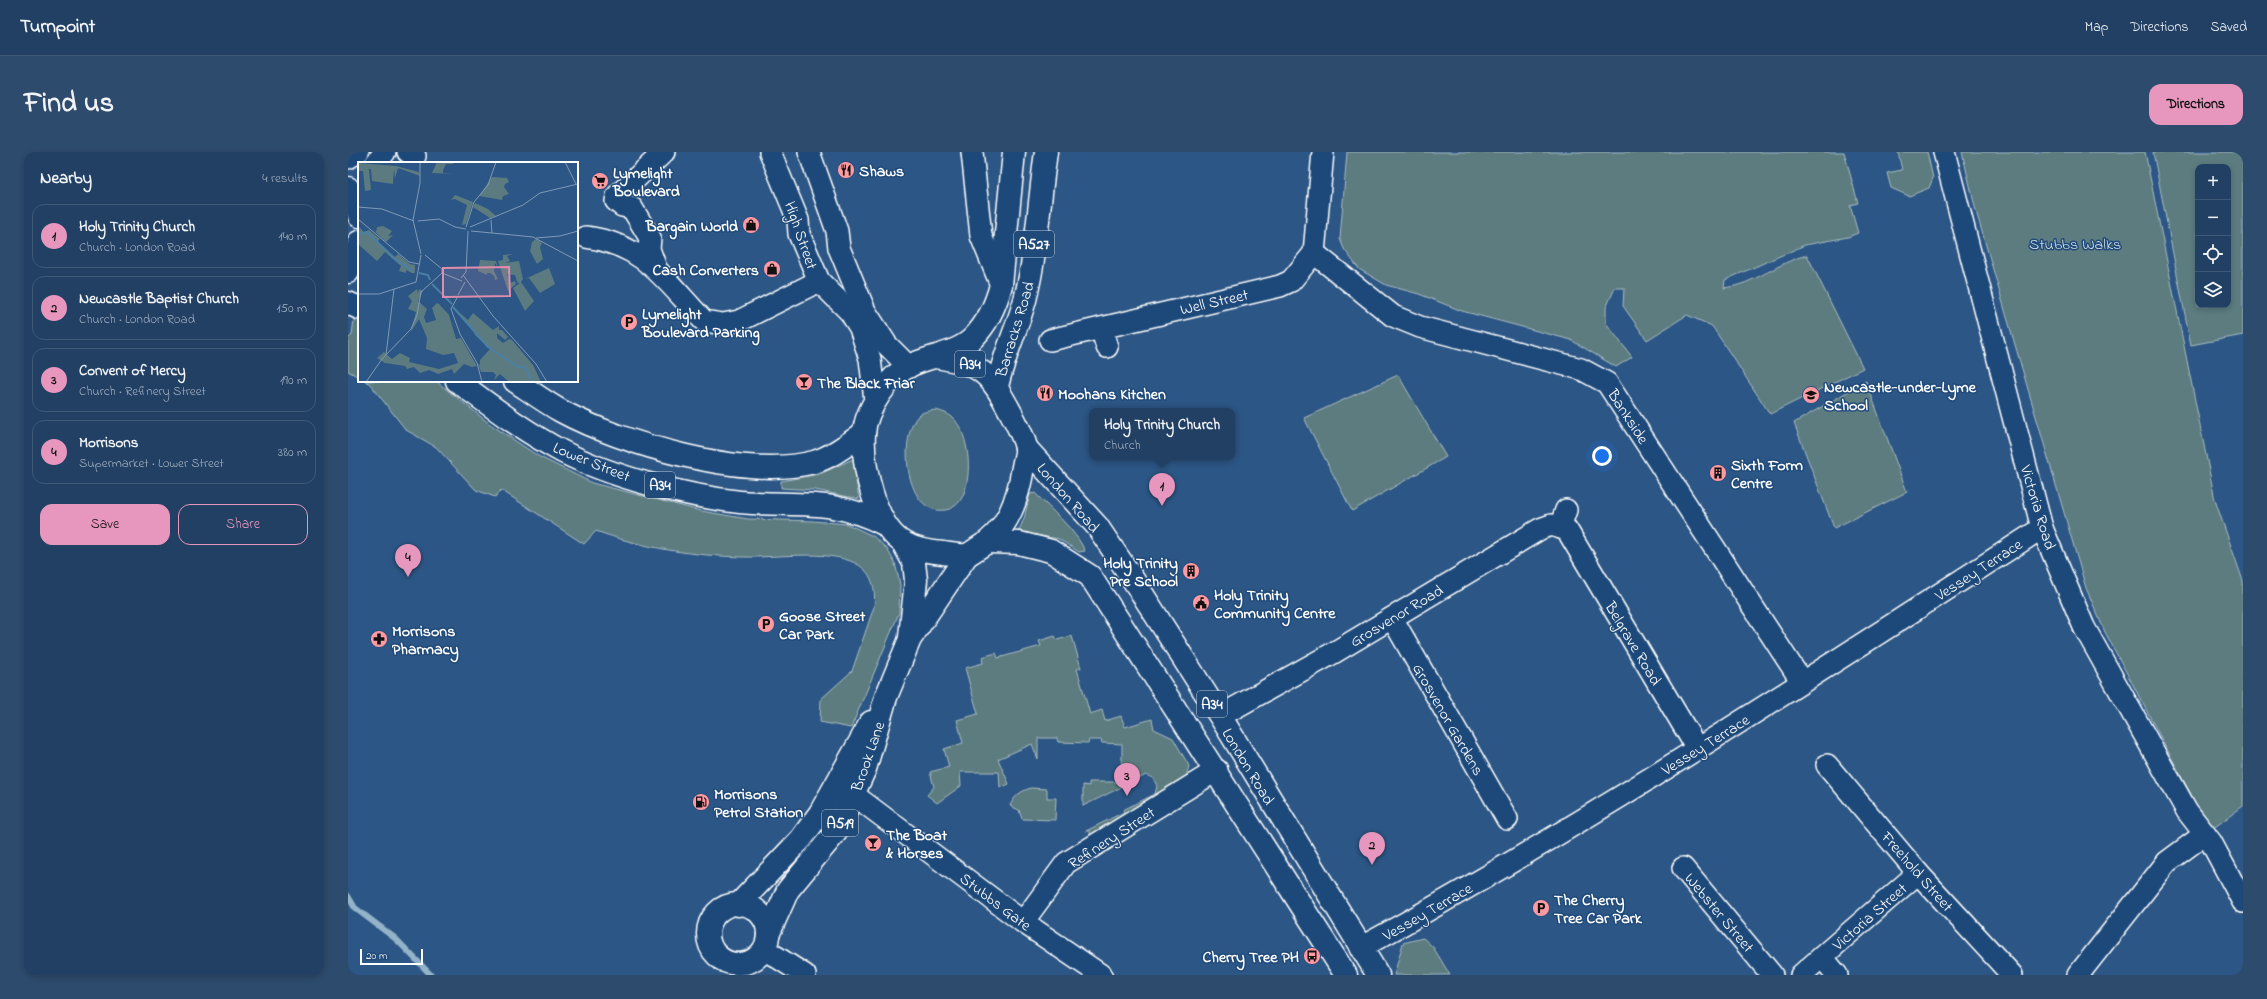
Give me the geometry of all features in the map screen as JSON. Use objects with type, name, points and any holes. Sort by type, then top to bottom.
[{"type":"main road","name":"Barracks Road","points":[[935,357],[957,348],[973,338],[996,303],[1001,284],[1014,152]]},
{"type":"main road","name":"Barracks Road","points":[[996,386],[1002,364],[1014,334],[1028,285],[1046,152]]},
{"type":"main road","points":[[348,272],[355,258],[358,246]]},
{"type":"main road","points":[[348,303],[358,308]]},
{"type":"main road","name":"A34","points":[[935,357],[961,361],[976,366],[996,386],[1018,427],[1026,448],[1021,483],[1014,506],[1004,526],[989,542],[967,555],[927,552],[903,543],[884,524],[869,484],[864,433],[875,400],[891,381],[909,366],[935,357]]},
{"type":"main road","name":"Lower Street","points":[[458,382],[519,426],[563,452],[611,472],[687,493],[740,502],[833,506],[862,513],[884,524]]},
{"type":"main road","name":"Lower Street","points":[[517,382],[561,411],[620,438],[674,453],[748,467],[788,466],[815,462],[864,433]]},
{"type":"main road","name":"London Road","points":[[1026,448],[1097,526],[1220,716],[1360,948],[1378,975]]},
{"type":"main road","name":"London Road","points":[[989,542],[1019,543],[1051,551],[1090,576],[1216,770],[1346,975]]},
{"type":"main road","name":"Brook Lane","points":[[903,543],[914,563],[916,580],[910,639]]},
{"type":"main road","name":"Brook Lane","points":[[886,697],[820,813],[805,834],[738,904],[723,908],[714,917],[709,927],[710,946],[723,967],[731,963],[742,964],[752,961],[762,953],[788,890],[836,832],[865,769],[886,697],[910,639],[967,555]]},
{"type":"main road","points":[[738,904],[750,907],[760,914],[766,924],[762,953]]},
{"type":"street","points":[[348,158],[358,152]]},
{"type":"street","points":[[377,162],[385,152]]},
{"type":"street","points":[[656,268],[649,250],[650,238],[632,208],[622,206],[616,201],[617,196],[664,152]]},
{"type":"street","name":"High Street","points":[[770,152],[798,220],[798,234],[819,281],[846,308],[860,328],[870,359],[875,400]]},
{"type":"street","name":"High Street","points":[[809,152],[837,231],[840,248],[865,311],[887,345],[909,366]]},
{"type":"street","points":[[972,152],[981,236],[1001,284]]},
{"type":"street","points":[[1314,253],[1323,152]]},
{"type":"street","name":"Victoria Road","points":[[1944,152],[2042,528],[2084,627],[2187,811],[2211,842],[2243,902]]},
{"type":"street","points":[[586,237],[618,244],[656,268],[704,321],[714,324],[739,321],[819,281]]},
{"type":"street","name":"Well Street","points":[[1050,340],[1104,337],[1280,286],[1291,281],[1314,253]]},
{"type":"street","name":"Bankside","points":[[1314,253],[1393,316],[1420,327],[1581,369],[1607,383],[1796,686]]},
{"type":"street","name":"Grosvenor Road","points":[[1220,716],[1392,618],[1540,529],[1551,525],[1566,525]]},
{"type":"street","name":"Belgrave Road","points":[[1566,525],[1698,750]]},
{"type":"street","name":"Vessey Terrace","points":[[1360,948],[1420,915],[1698,750],[2042,528]]},
{"type":"street","name":"Grosvenor Gardens","points":[[1392,618],[1507,819]]},
{"type":"street","name":"Freehold Street","points":[[1827,765],[1918,873],[2012,975]]},
{"type":"street","name":"Refinery Street","points":[[1024,922],[1066,863],[1216,770]]},
{"type":"street","name":"Stubbs Gate","points":[[854,795],[1024,922],[1101,975]]},
{"type":"street","points":[[2078,975],[2168,862],[2204,834]]},
{"type":"street","name":"Webster Street","points":[[1683,868],[1772,975]]},
{"type":"street","name":"Victoria Street","points":[[1801,975],[1918,873]]},
{"type":"street","points":[[762,953],[805,975]]},
{"type":"street","points":[[1822,956],[1837,975]]},
{"type":"green space","points":[[1347,152],[1844,152],[1858,203],[1850,205],[1858,233],[1848,237],[1805,245],[1725,280],[1724,288],[1746,283],[1796,258],[1807,255],[1863,368],[1770,414],[1712,326],[1687,315],[1647,340],[1623,306],[1624,288],[1615,288],[1606,308],[1606,323],[1632,357],[1616,367],[1571,340],[1462,311],[1419,294],[1386,285],[1359,269],[1344,249],[1340,239]]},
{"type":"green space","points":[[1898,152],[1927,152],[1933,178],[1929,188],[1909,196],[1891,188],[1887,173],[1902,170]]},
{"type":"green space","name":"Stubbs Walks","points":[[1962,152],[2145,152],[2215,500],[2243,581],[2243,806],[2211,830],[2201,820],[2196,804],[2105,632],[2086,588],[1976,211]]},
{"type":"green space","points":[[2153,152],[2243,152],[2243,335],[2191,345]]},
{"type":"green space","points":[[354,319],[358,321],[358,376],[348,371],[348,339],[352,335]]},
{"type":"green space","points":[[1398,375],[1446,457],[1352,511],[1304,418]]},
{"type":"green space","points":[[1866,381],[1907,492],[1834,528],[1794,423]]},
{"type":"green space","points":[[367,382],[437,382],[490,424],[538,456],[592,483],[701,511],[748,519],[813,521],[847,524],[873,536],[887,549],[895,563],[900,584],[899,613],[851,728],[820,722],[821,699],[852,671],[874,607],[874,588],[866,571],[861,567],[855,563],[830,556],[801,555],[744,557],[688,553],[632,542],[596,531],[584,544],[501,490],[495,497],[476,490],[436,447],[406,430],[370,384]]},
{"type":"green space","points":[[936,410],[949,415],[960,427],[968,455],[968,475],[963,496],[954,507],[945,510],[932,509],[922,501],[914,489],[909,474],[907,458],[911,428],[917,417],[923,412]]},
{"type":"green space","points":[[853,459],[859,499],[815,490],[781,488],[781,481],[820,474]]},
{"type":"green space","points":[[1035,493],[1076,535],[1085,551],[1079,552],[1059,539],[1018,532],[1024,519],[1030,494]]},
{"type":"green space","points":[[1055,636],[1057,640],[1072,636],[1081,668],[1077,669],[1090,714],[1102,710],[1105,721],[1121,716],[1125,727],[1152,719],[1154,729],[1173,738],[1189,766],[1185,781],[1090,839],[1090,831],[1086,831],[1124,812],[1123,810],[1155,794],[1157,786],[1153,778],[1146,775],[1083,806],[1083,785],[1089,786],[1089,782],[1118,782],[1118,767],[1122,767],[1122,744],[1102,743],[1101,740],[1089,740],[1088,743],[1058,742],[1057,738],[1038,738],[1038,759],[1032,744],[998,759],[1009,784],[1000,788],[999,772],[960,772],[961,786],[937,803],[927,795],[934,787],[930,772],[949,767],[944,749],[963,743],[957,720],[978,714],[965,668],[983,663],[982,657],[996,653],[998,658],[1041,646],[1039,641]]},
{"type":"green space","points":[[1031,788],[1047,789],[1047,798],[1056,798],[1055,820],[1022,819],[1019,810],[1010,806],[1018,794]]},
{"type":"green space","points":[[1423,938],[1433,947],[1450,975],[1394,975],[1403,943]]},
{"type":"waterway","points":[[348,896],[355,908],[396,939],[431,975]]},
{"type":"place","name":"Shaws","points":[[846,170]]},
{"type":"place","name":"Lymelight Boulevard","points":[[600,181]]},
{"type":"place","name":"Bargain World","points":[[751,225]]},
{"type":"place","name":"Cash Converters","points":[[772,269]]},
{"type":"place","name":"Lymelight Boulevard Parking","points":[[629,322]]},
{"type":"place","name":"The Black Friar","points":[[804,382]]},
{"type":"place","name":"Moohans Kitchen","points":[[1045,393]]},
{"type":"place","name":"Newcastle-under-Lyme School","points":[[1811,395]]},
{"type":"place","name":"Sixth Form Centre","points":[[1718,473]]},
{"type":"place","name":"Holy Trinity Church","points":[[1162,506]]},
{"type":"place","name":"Holy Trinity Pre School","points":[[1191,571]]},
{"type":"place","name":"Morrisons","points":[[408,577]]},
{"type":"place","name":"Holy Trinity Community Centre","points":[[1201,603]]},
{"type":"place","name":"Goose Street Car Park","points":[[766,624]]},
{"type":"place","name":"Morrisons Pharmacy","points":[[379,639]]},
{"type":"place","name":"Convent of Mercy","points":[[1127,796]]},
{"type":"place","name":"Morrisons Petrol Station","points":[[701,802]]},
{"type":"place","name":"The Boat & Horses","points":[[873,843]]},
{"type":"place","name":"Newcastle Baptist Church","points":[[1372,865]]},
{"type":"place","name":"The Cherry Tree Car Park","points":[[1541,908]]},
{"type":"place","name":"Cherry Tree PH","points":[[1312,956]]}]
